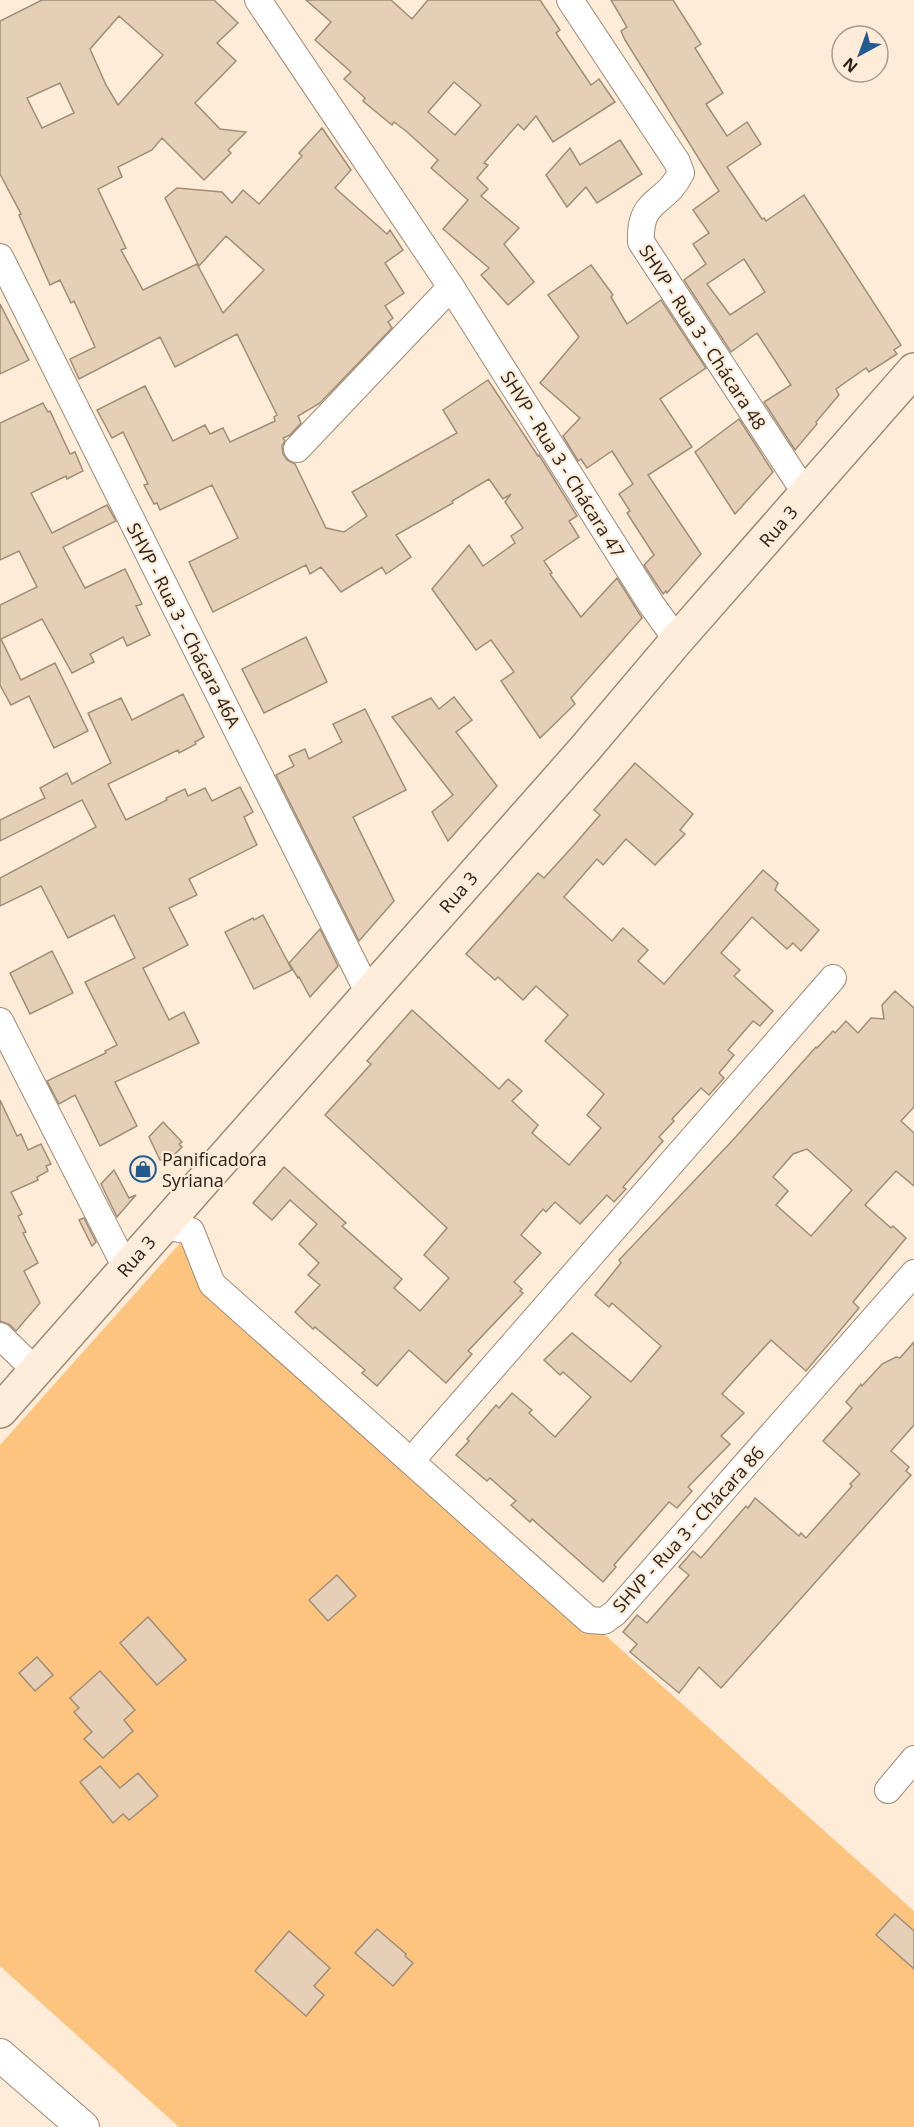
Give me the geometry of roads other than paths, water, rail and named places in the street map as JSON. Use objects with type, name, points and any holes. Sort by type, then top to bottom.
[{"type":"main road","name":"Rua 3","points":[[0,1411],[369,994],[914,370]]},
{"type":"street","name":"SHVP - Rua 3 - Chácara 47","points":[[258,0],[451,288],[651,604],[677,640]]},
{"type":"street","name":"SHVP - Rua 3 - Chácara 48","points":[[570,0],[677,162],[681,173],[676,183],[646,211],[640,225],[640,242],[806,494]]},
{"type":"street","name":"SHVP - Rua 3 - Chácara 46A","points":[[0,257],[369,994]]},
{"type":"street","points":[[297,448],[451,288]]},
{"type":"street","points":[[411,1461],[832,978]]},
{"type":"street","points":[[0,1021],[126,1268]]},
{"type":"street","name":"SHVP - Rua 3 - Chácara 86","points":[[162,1226],[191,1231],[212,1284],[590,1620],[604,1621],[623,1604],[914,1273]]},
{"type":"street","points":[[0,1336],[35,1370]]},
{"type":"street","points":[[888,1790],[914,1759]]},
{"type":"street","points":[[0,2055],[83,2127]]},
{"type":"place","name":"Panificadora Syriana","points":[[143,1169]]}]
